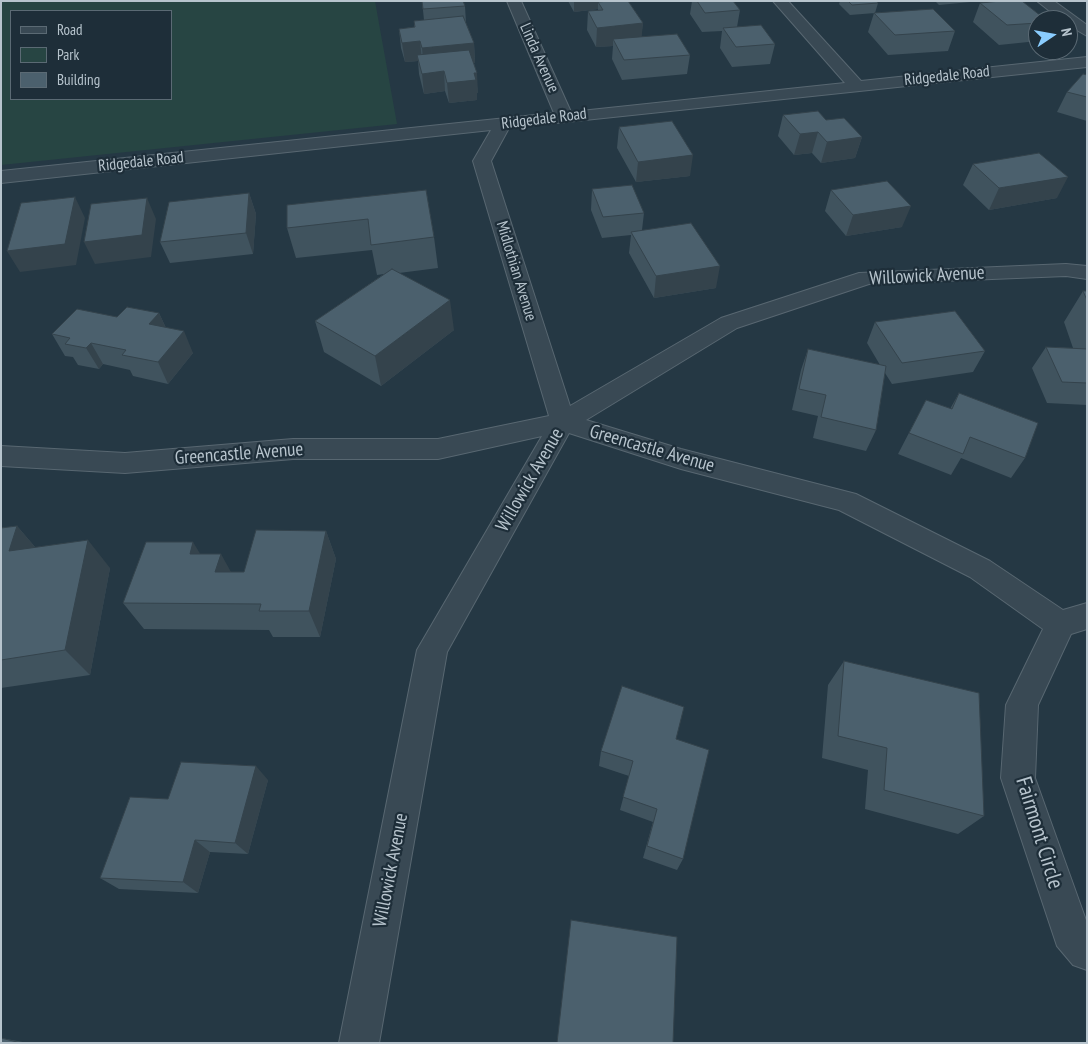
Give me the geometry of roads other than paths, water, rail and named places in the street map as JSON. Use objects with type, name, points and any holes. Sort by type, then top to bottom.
[{"type":"street","name":"Linda Avenue","points":[[514,1],[564,116]]},
{"type":"street","points":[[780,1],[856,85]]},
{"type":"street","points":[[1044,1],[1087,32]]},
{"type":"street","name":"Ridgedale Road","points":[[1,177],[1087,62]]},
{"type":"street","name":"Midlothian Avenue","points":[[503,124],[482,161],[563,422]]},
{"type":"street","name":"Willowick Avenue","points":[[359,1043],[432,650],[563,422],[729,323],[867,278],[1066,270],[1087,273]]},
{"type":"street","name":"Greencastle Avenue","points":[[1,456],[125,463],[293,449],[438,449],[563,422],[680,459],[846,501],[980,569],[1073,620]]},
{"type":"street","name":"Fairmont Circle","points":[[1073,620],[1022,705],[1018,778],[1070,933],[1087,951]]}]
